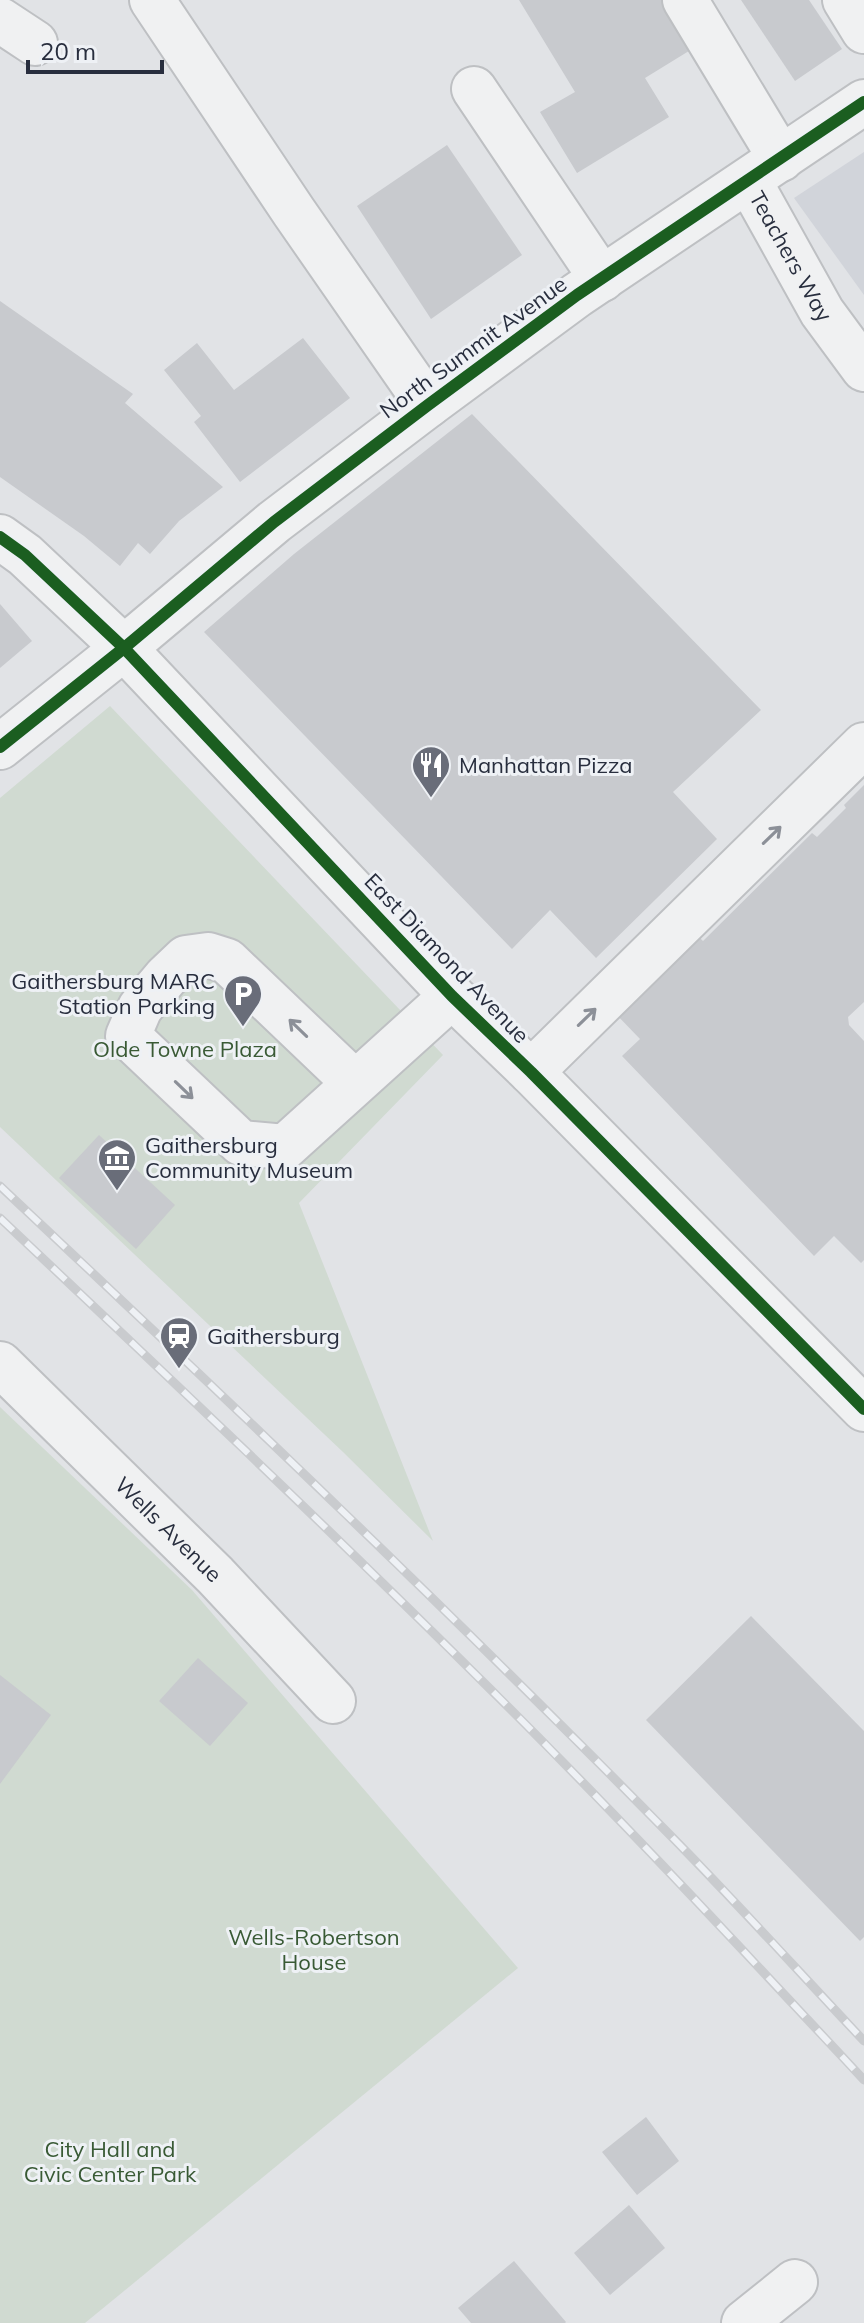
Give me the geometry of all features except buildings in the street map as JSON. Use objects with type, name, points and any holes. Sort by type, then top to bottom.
[{"type":"street","points":[[152,0],[428,405]]},
{"type":"street","name":"Teachers Way","points":[[685,0],[765,170],[822,312],[864,369]]},
{"type":"street","points":[[845,0],[864,31]]},
{"type":"street","points":[[474,89],[602,279]]},
{"type":"street","name":"North Summit Avenue","points":[[0,747],[274,522],[428,405],[602,279],[864,102]]},
{"type":"street","name":"East Diamond Avenue","points":[[0,537],[25,555],[124,648],[452,996],[864,1409]]},
{"type":"street","points":[[531,1072],[864,745]]},
{"type":"street","points":[[354,1082],[227,961],[208,955],[186,958],[166,977],[140,1008],[128,1036],[241,1143],[285,1147],[452,996]]},
{"type":"street","name":"Wells Avenue","points":[[0,1364],[215,1575],[333,1701]]},
{"type":"street","points":[[744,2323],[795,2282]]},
{"type":"shaded area","points":[[864,152],[864,295],[794,198]]},
{"type":"green space","name":"Olde Towne Plaza","points":[[110,706],[443,1055],[299,1203],[433,1541],[0,1127],[0,798]]},
{"type":"green space","name":"Wells-Robertson House","points":[[0,1407],[192,1590],[518,1968],[85,2323],[0,2323]]},
{"type":"railway","points":[[0,1186],[255,1427],[589,1753],[696,1861],[864,2041]]},
{"type":"railway","points":[[0,1218],[300,1503],[528,1726],[864,2080]]},
{"type":"cycle path","points":[[0,747],[274,522],[428,405],[577,295],[864,102]]},
{"type":"cycle path","points":[[0,537],[25,555],[124,648],[452,996],[864,1409]]},
{"type":"place","name":"Manhattan Pizza","points":[[431,799]]},
{"type":"place","name":"Gaithersburg MARC Station Parking","points":[[243,1028]]},
{"type":"place","name":"Gaithersburg Community Museum","points":[[117,1192]]},
{"type":"place","name":"Gaithersburg","points":[[179,1370]]},
{"type":"park label","name":"City Hall and Civic Center Park","points":[[110,2162]]}]
